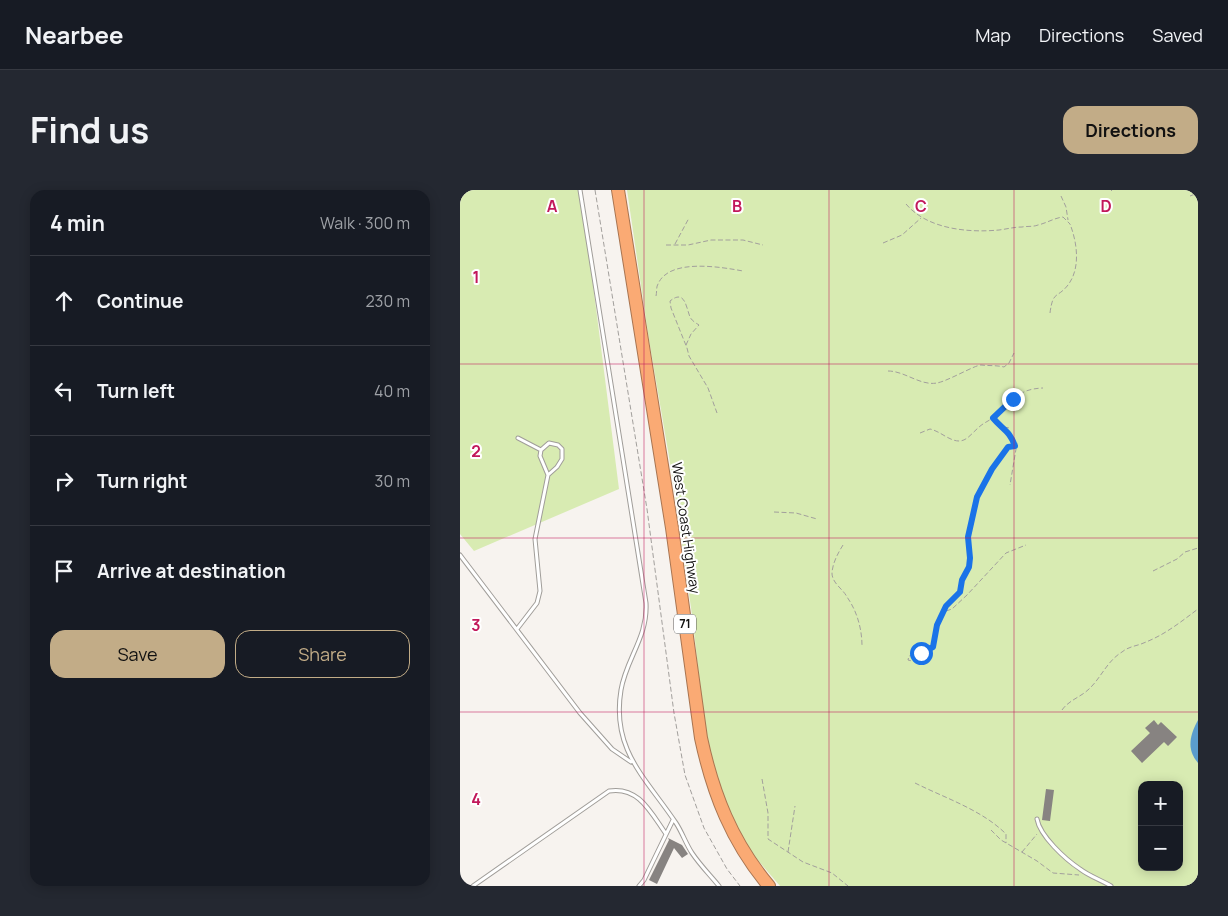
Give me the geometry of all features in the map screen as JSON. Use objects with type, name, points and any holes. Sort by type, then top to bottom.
[{"type":"highway","name":"West Coast Highway","points":[[618,190],[662,463],[706,763],[713,786],[734,834],[757,871],[770,886]]},
{"type":"lane","points":[[580,190],[646,603],[647,616],[638,646],[623,676],[620,693],[620,724],[624,745],[632,763],[674,820],[692,853],[719,886]]},
{"type":"lane","points":[[518,438],[541,450]]},
{"type":"lane","points":[[517,630],[537,603],[540,592],[535,540],[548,475],[540,456],[541,450],[549,443],[558,445],[562,449],[562,459],[557,467],[548,475]]},
{"type":"lane","points":[[460,555],[580,713],[612,749],[632,763]]},
{"type":"lane","points":[[473,886],[609,791],[618,789],[629,792],[641,799],[666,834]]},
{"type":"lane","points":[[1037,818],[1041,830],[1050,842],[1079,869],[1111,886]]},
{"type":"lane","points":[[640,886],[674,820]]},
{"type":"path","points":[[595,190],[647,509],[674,713],[685,774],[704,828],[727,869],[740,886]]},
{"type":"path","points":[[1190,196],[1198,193]]},
{"type":"path","points":[[1050,313],[1053,298],[1071,281],[1076,262],[1076,245],[1062,196]]},
{"type":"path","points":[[906,204],[922,218],[949,227],[981,230],[1038,225],[1063,217],[1070,224]]},
{"type":"path","points":[[674,245],[689,218]]},
{"type":"path","points":[[884,244],[902,235],[922,218]]},
{"type":"path","points":[[666,245],[691,245],[711,240],[743,240],[763,245]]},
{"type":"path","points":[[656,296],[658,283],[675,269],[690,267],[743,271]]},
{"type":"path","points":[[686,345],[691,334],[699,325],[691,319],[684,301],[675,298],[670,300],[670,306],[689,356],[709,390],[717,413]]},
{"type":"path","points":[[888,371],[901,373],[923,382],[935,384],[979,365],[1004,367],[1010,363],[1014,353]]},
{"type":"path","points":[[920,433],[928,429],[961,441],[968,438],[983,423],[993,418],[1009,402],[1023,392],[1030,389],[1043,388]]},
{"type":"path","points":[[993,418],[1012,436],[1015,446],[1016,455],[1011,472],[1010,485]]},
{"type":"path","points":[[1005,428],[1010,428]]},
{"type":"path","points":[[961,441],[961,446]]},
{"type":"path","points":[[914,655],[933,647],[937,625],[948,603],[960,592],[962,580],[969,567],[968,537],[977,497],[999,459],[1008,447],[1015,446]]},
{"type":"path","points":[[774,512],[796,513],[817,519]]},
{"type":"path","points":[[843,545],[834,561],[832,575],[836,585],[843,590],[851,603],[857,617],[862,637],[862,646]]},
{"type":"path","points":[[944,612],[952,609],[967,596],[1006,553],[1026,545]]},
{"type":"path","points":[[1153,571],[1178,560],[1185,552],[1198,548]]},
{"type":"path","points":[[1062,710],[1066,705],[1088,690],[1106,666],[1121,652],[1157,637],[1198,609]]},
{"type":"path","points":[[762,779],[769,825],[768,839],[810,865],[832,873],[848,886]]},
{"type":"path","points":[[915,783],[965,807],[996,826],[1006,834],[1006,843]]},
{"type":"path","points":[[788,852],[794,806]]},
{"type":"path","points":[[991,830],[1006,843],[1037,861],[1053,873],[1084,876]]},
{"type":"path","points":[[1022,852],[1041,830]]},
{"type":"green space","points":[[460,190],[581,190],[619,489],[474,551],[460,534]]},
{"type":"green space","points":[[627,190],[1198,190],[1198,886],[780,886],[750,851],[737,828],[727,807],[711,756],[704,724],[693,622],[673,480],[649,340]]},
{"type":"water","points":[[1198,720],[1198,763],[1194,758],[1190,742]]},
{"type":"building","points":[[1154,720],[1158,725],[1161,722],[1177,737],[1168,746],[1164,742],[1142,763],[1131,751],[1150,733],[1145,728]]},
{"type":"building","points":[[1046,789],[1054,790],[1050,821],[1042,820]]},
{"type":"building","points":[[668,838],[682,845],[688,854],[682,858],[674,848],[657,884],[649,880],[669,840]]},
{"type":"route","points":[[921,653],[933,647],[937,625],[946,606],[960,592],[962,580],[968,570],[970,564],[968,537],[977,497],[999,459],[1008,447],[1015,446],[1012,436],[993,418],[1013,399]]}]
